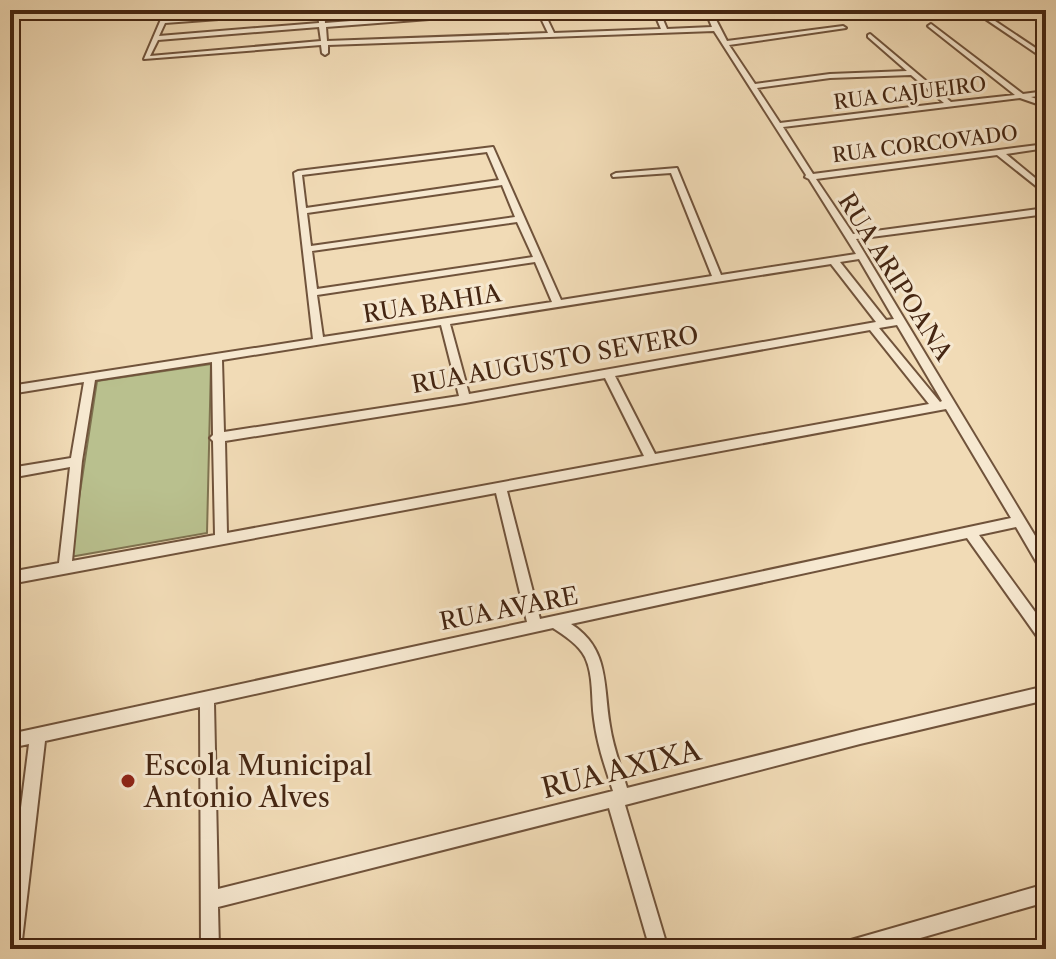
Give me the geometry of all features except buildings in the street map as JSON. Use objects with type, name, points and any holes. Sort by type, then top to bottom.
[{"type":"street","points":[[168,10],[146,58],[324,43],[487,41],[552,35],[716,29]]},
{"type":"street","points":[[165,21],[313,10]]},
{"type":"street","points":[[321,10],[325,53]]},
{"type":"street","points":[[155,38],[518,10]]},
{"type":"street","points":[[540,10],[552,35]]},
{"type":"street","points":[[656,10],[665,31]]},
{"type":"street","name":"RUA ARIPOANA","points":[[708,10],[716,29],[850,237],[900,321],[943,404],[1046,566]]},
{"type":"street","points":[[986,17],[1046,58]]},
{"type":"street","points":[[931,26],[1021,96],[1046,105]]},
{"type":"street","points":[[726,43],[843,28]]},
{"type":"street","points":[[870,36],[949,104]]},
{"type":"street","points":[[755,86],[830,76],[911,73]]},
{"type":"street","name":"RUA CAJUEIRO","points":[[779,125],[1046,93]]},
{"type":"street","name":"RUA CORCOVADO","points":[[809,177],[1046,146]]},
{"type":"street","points":[[318,342],[298,173],[490,149],[558,305]]},
{"type":"street","points":[[999,152],[1046,191]]},
{"type":"street","points":[[616,175],[674,170],[718,279]]},
{"type":"street","points":[[303,211],[505,182]]},
{"type":"street","points":[[850,237],[1046,211]]},
{"type":"street","points":[[307,249],[521,219]]},
{"type":"street","name":"RUA BAHIA","points":[[10,390],[861,256]]},
{"type":"street","points":[[312,293],[539,259]]},
{"type":"street","points":[[10,578],[943,404],[878,325],[833,260]]},
{"type":"street","name":"RUA AUGUSTO SEVERO","points":[[216,438],[465,399],[900,321]]},
{"type":"street","points":[[445,323],[465,399]]},
{"type":"street","points":[[217,357],[216,438],[221,538]]},
{"type":"street","points":[[608,373],[651,458]]},
{"type":"street","points":[[65,568],[76,461],[90,377]]},
{"type":"street","points":[[10,473],[76,461]]},
{"type":"street","points":[[500,486],[535,627]]},
{"type":"street","name":"RUA AVARE","points":[[10,741],[419,649],[535,627],[1018,522]]},
{"type":"street","points":[[970,532],[1046,638]]},
{"type":"street","points":[[555,622],[581,638],[592,657],[599,683],[603,728],[619,799],[659,949]]},
{"type":"street","name":"RUA AXIXA","points":[[210,900],[1046,693]]},
{"type":"street","points":[[207,697],[210,949]]},
{"type":"street","points":[[12,943],[38,735]]},
{"type":"street","points":[[851,949],[1046,893]]},
{"type":"green space","points":[[211,364],[207,533],[70,557],[97,381]]},
{"type":"place","name":"Escola Municipal Antonio Alves","points":[[128,781]]}]
